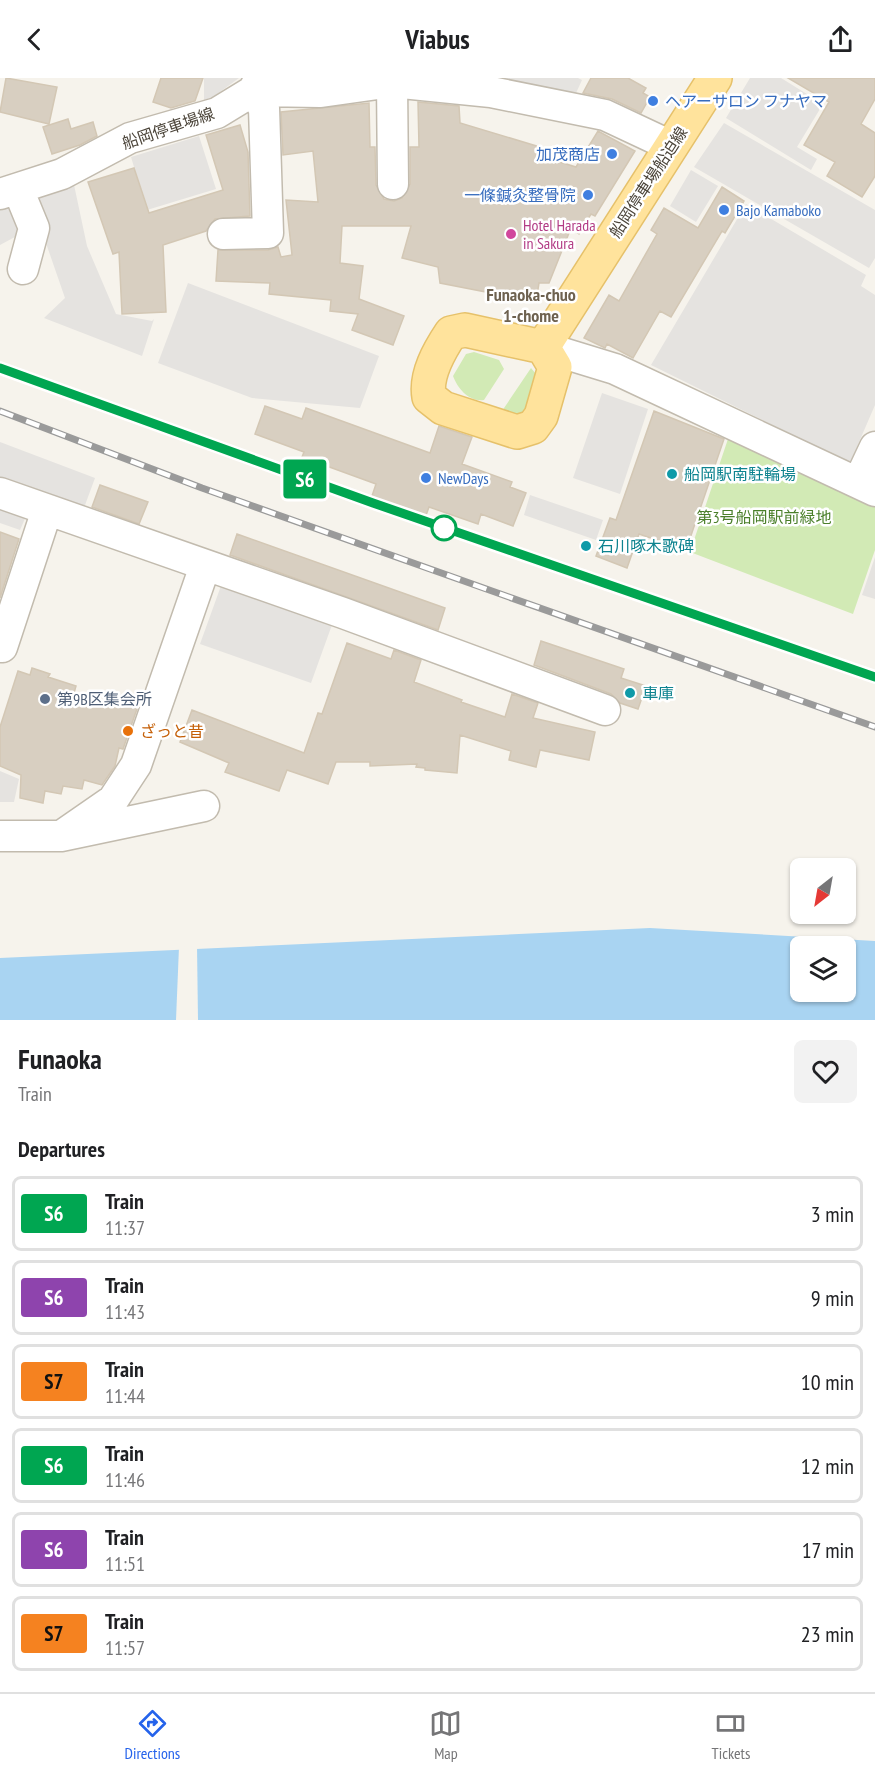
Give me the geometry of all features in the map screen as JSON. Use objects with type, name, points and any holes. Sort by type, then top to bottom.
[{"type":"main road","name":"船岡停車場船迫線","points":[[543,347],[715,78]]},
{"type":"street","points":[[223,234],[268,233],[264,108],[257,84],[321,92],[392,82],[491,92],[605,115],[671,146]]},
{"type":"street","points":[[392,82],[393,184]]},
{"type":"street","name":"船岡停車場線","points":[[9,192],[62,174],[130,138],[217,113],[257,84]]},
{"type":"street","points":[[9,192],[34,228],[23,269]]},
{"type":"street","points":[[543,347],[625,373],[866,487],[875,447]]},
{"type":"street","points":[[0,493],[343,614],[605,710]]},
{"type":"street","points":[[2,647],[47,510]]},
{"type":"street","points":[[61,836],[113,800],[136,765],[205,566]]},
{"type":"street","points":[[0,836],[61,836],[204,806]]},
{"type":"green space","points":[[474,352],[499,360],[504,369],[484,400],[474,399],[465,394],[453,376],[466,354]]},
{"type":"green space","points":[[531,368],[536,374],[526,412],[516,417],[502,411]]},
{"type":"green space","name":"第3号船岡駅前緑地","points":[[730,433],[875,507],[875,550],[853,614],[690,552]]},
{"type":"shaded area","points":[[204,78],[239,78],[213,97],[204,100]]},
{"type":"shaded area","points":[[504,78],[578,78],[582,80],[571,104],[501,87]]},
{"type":"shaded area","points":[[750,78],[781,78],[823,104],[797,147],[817,159],[811,170],[726,118]]},
{"type":"shaded area","points":[[724,123],[875,210],[875,258],[869,268],[694,167]]},
{"type":"shaded area","points":[[199,136],[216,189],[147,210],[131,157]]},
{"type":"shaded area","points":[[691,170],[718,186],[696,222],[670,206]]},
{"type":"shaded area","points":[[73,180],[87,246],[116,314],[152,321],[154,319],[142,356],[44,318],[65,298],[29,194]]},
{"type":"shaded area","points":[[20,196],[26,231],[0,245],[0,205]]},
{"type":"shaded area","points":[[746,204],[866,275],[861,286],[875,295],[875,405],[850,463],[651,365]]},
{"type":"shaded area","points":[[188,283],[379,356],[360,408],[252,398],[158,363]]},
{"type":"shaded area","points":[[602,393],[648,409],[620,494],[573,478]]},
{"type":"shaded area","points":[[0,442],[95,478],[81,516],[0,486]]},
{"type":"shaded area","points":[[530,495],[603,520],[596,540],[524,515]]},
{"type":"shaded area","points":[[0,504],[27,514],[20,530],[0,523]]},
{"type":"shaded area","points":[[875,557],[875,599],[862,595]]},
{"type":"shaded area","points":[[222,583],[333,622],[311,683],[200,644]]},
{"type":"shaded area","points":[[0,771],[19,779],[14,802],[0,802]]},
{"type":"water","points":[[650,928],[790,936],[790,1002],[856,1002],[856,940],[875,941],[875,1020],[0,1020],[0,958]]},
{"type":"pier","points":[[197,946],[198,1020],[176,1020],[179,947]]},
{"type":"building","points":[[6,78],[57,87],[49,124],[0,112]]},
{"type":"building","points":[[161,78],[203,78],[195,101],[171,108],[153,102]]},
{"type":"building","points":[[591,78],[628,78],[646,88],[643,93],[650,97],[641,113],[612,99],[583,93]]},
{"type":"building","points":[[788,78],[875,78],[875,99],[861,124],[875,133],[875,176],[862,197],[827,176],[835,162],[804,145],[829,102]]},
{"type":"building","points":[[418,102],[459,106],[460,123],[540,147],[537,155],[576,167],[598,131],[635,151],[595,216],[591,214],[579,234],[571,228],[549,283],[539,283],[536,302],[440,283],[438,267],[402,258],[411,226],[342,226],[340,263],[363,266],[359,299],[404,316],[393,345],[352,330],[358,314],[330,311],[331,300],[269,294],[270,283],[216,281],[218,250],[268,250],[278,247],[281,257],[292,255],[286,200],[318,202],[313,151],[283,155],[281,112],[369,103],[370,147],[375,147],[376,185],[384,199],[394,201],[402,198],[410,184],[410,147],[419,147]]},
{"type":"building","points":[[68,119],[71,129],[93,122],[97,136],[80,145],[52,154],[43,127]]},
{"type":"building","points":[[240,125],[248,152],[250,216],[215,219],[206,231],[163,245],[166,312],[122,314],[119,252],[113,254],[88,182],[134,168],[149,213],[223,190],[206,135]]},
{"type":"building","points":[[722,187],[744,201],[725,233],[722,231],[671,317],[660,311],[633,358],[607,344],[605,348],[584,338],[609,295],[619,301],[657,234],[651,230],[664,208],[698,228]]},
{"type":"building","points":[[265,406],[302,419],[306,408],[430,453],[439,426],[472,437],[462,464],[512,482],[510,487],[526,493],[513,526],[481,514],[478,524],[429,507],[425,518],[371,499],[376,484],[302,457],[304,452],[255,434]]},
{"type":"building","name":"船岡駅南駐輪場","points":[[654,411],[724,439],[686,550],[639,534],[627,568],[596,556],[610,518],[616,520]]},
{"type":"building","points":[[100,485],[148,502],[139,524],[92,507]]},
{"type":"building","points":[[0,532],[19,539],[0,598]]},
{"type":"building","points":[[237,534],[445,608],[438,630],[230,555]]},
{"type":"building","points":[[541,641],[624,669],[621,678],[646,686],[638,709],[620,703],[611,694],[534,665]]},
{"type":"building","points":[[347,643],[391,659],[394,650],[421,660],[414,682],[505,717],[512,694],[538,703],[533,718],[595,732],[589,760],[540,750],[536,767],[509,760],[511,751],[460,735],[457,773],[425,770],[425,768],[416,767],[417,764],[370,766],[370,762],[336,762],[328,784],[287,770],[279,791],[225,772],[229,763],[180,742],[192,710],[304,753],[318,713],[322,714]]},
{"type":"building","points":[[32,668],[50,674],[48,677],[76,686],[74,693],[107,706],[110,697],[138,706],[123,749],[119,748],[115,766],[102,785],[84,780],[82,789],[63,786],[61,794],[45,791],[43,803],[20,798],[21,775],[0,766],[0,727],[18,671],[30,675]]},
{"type":"railway","points":[[0,368],[373,503],[875,677]]},
{"type":"railway","points":[[0,411],[202,488],[875,727]]},
{"type":"train","name":"S6","points":[[0,368],[373,503],[875,677]]},
{"type":"place","name":"ヘアーサロン フナヤマ","points":[[653,101]]},
{"type":"place","name":"加茂商店","points":[[612,154]]},
{"type":"place","name":"一條鍼灸整骨院","points":[[588,195]]},
{"type":"place","name":"Bajo Kamaboko","points":[[724,210]]},
{"type":"place","name":"Hotel Harada in Sakura","points":[[511,234]]},
{"type":"place","name":"船岡駅南駐輪場","points":[[672,474]]},
{"type":"place","name":"NewDays","points":[[426,478]]},
{"type":"place","name":"石川啄木歌碑","points":[[586,546]]},
{"type":"place","name":"車庫","points":[[630,693]]},
{"type":"place","name":"第9B区集会所","points":[[45,699]]},
{"type":"place","name":"ざっと昔","points":[[128,731]]},
{"type":"district","name":"Funaoka-chuo 1-chome","points":[[531,305]]}]
